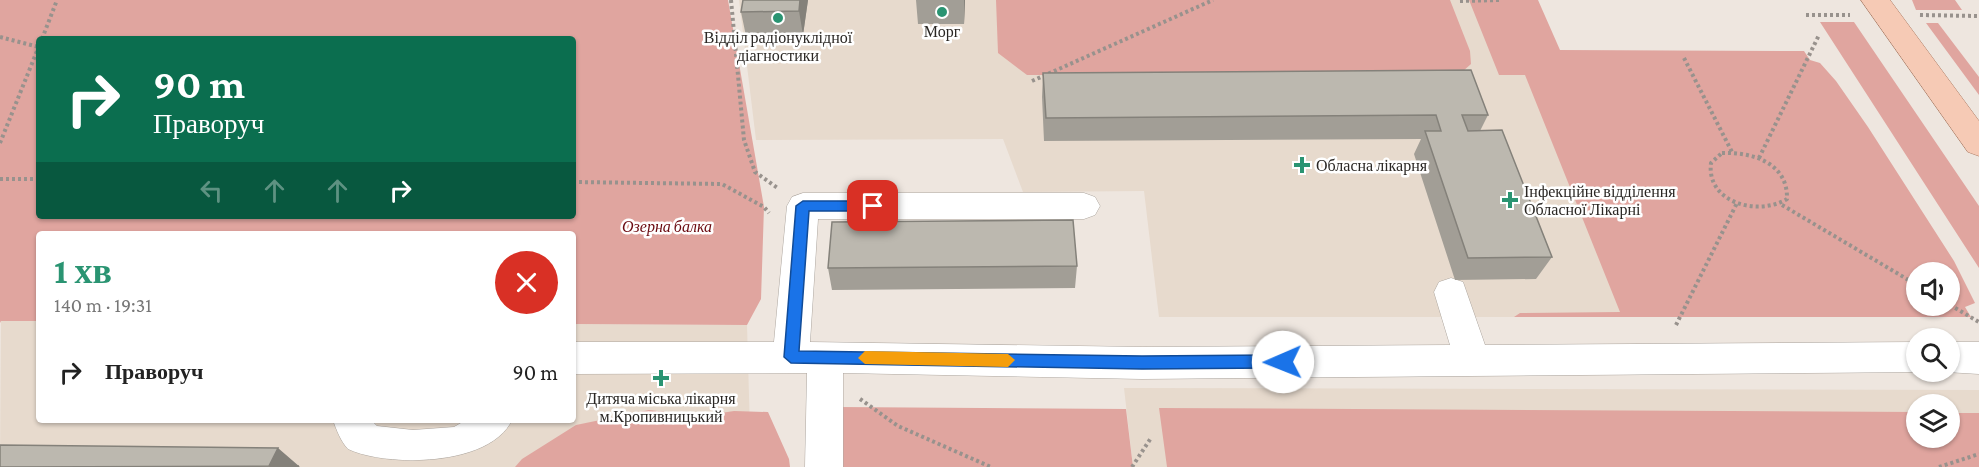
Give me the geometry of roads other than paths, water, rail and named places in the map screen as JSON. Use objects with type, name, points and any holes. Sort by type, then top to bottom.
[{"type":"main road","points":[[1883,4],[1979,144]]},
{"type":"lane","points":[[824,467],[808,357],[800,248],[803,206],[1084,206]]},
{"type":"lane","points":[[1451,292],[1472,360]]},
{"type":"lane","points":[[576,358],[808,357],[1142,363],[1906,358]]},
{"type":"lane","points":[[1960,358],[1979,358]]},
{"type":"lane","points":[[354,423],[362,438],[376,444],[434,446],[462,442],[479,433],[490,423]]},
{"type":"place","name":"Морг","points":[[942,12]]},
{"type":"place","name":"Відділ радіонуклідної діагностики","points":[[778,18]]},
{"type":"place","name":"Обласна лікарня","points":[[1302,165]]},
{"type":"place","name":"Інфекційне відділення Обласної Лікарні","points":[[1510,200]]},
{"type":"place","name":"Дитяча міська лікарня м.Кропивницький","points":[[661,378]]},
{"type":"park label","name":"Озерна балка","points":[[667,226]]}]
